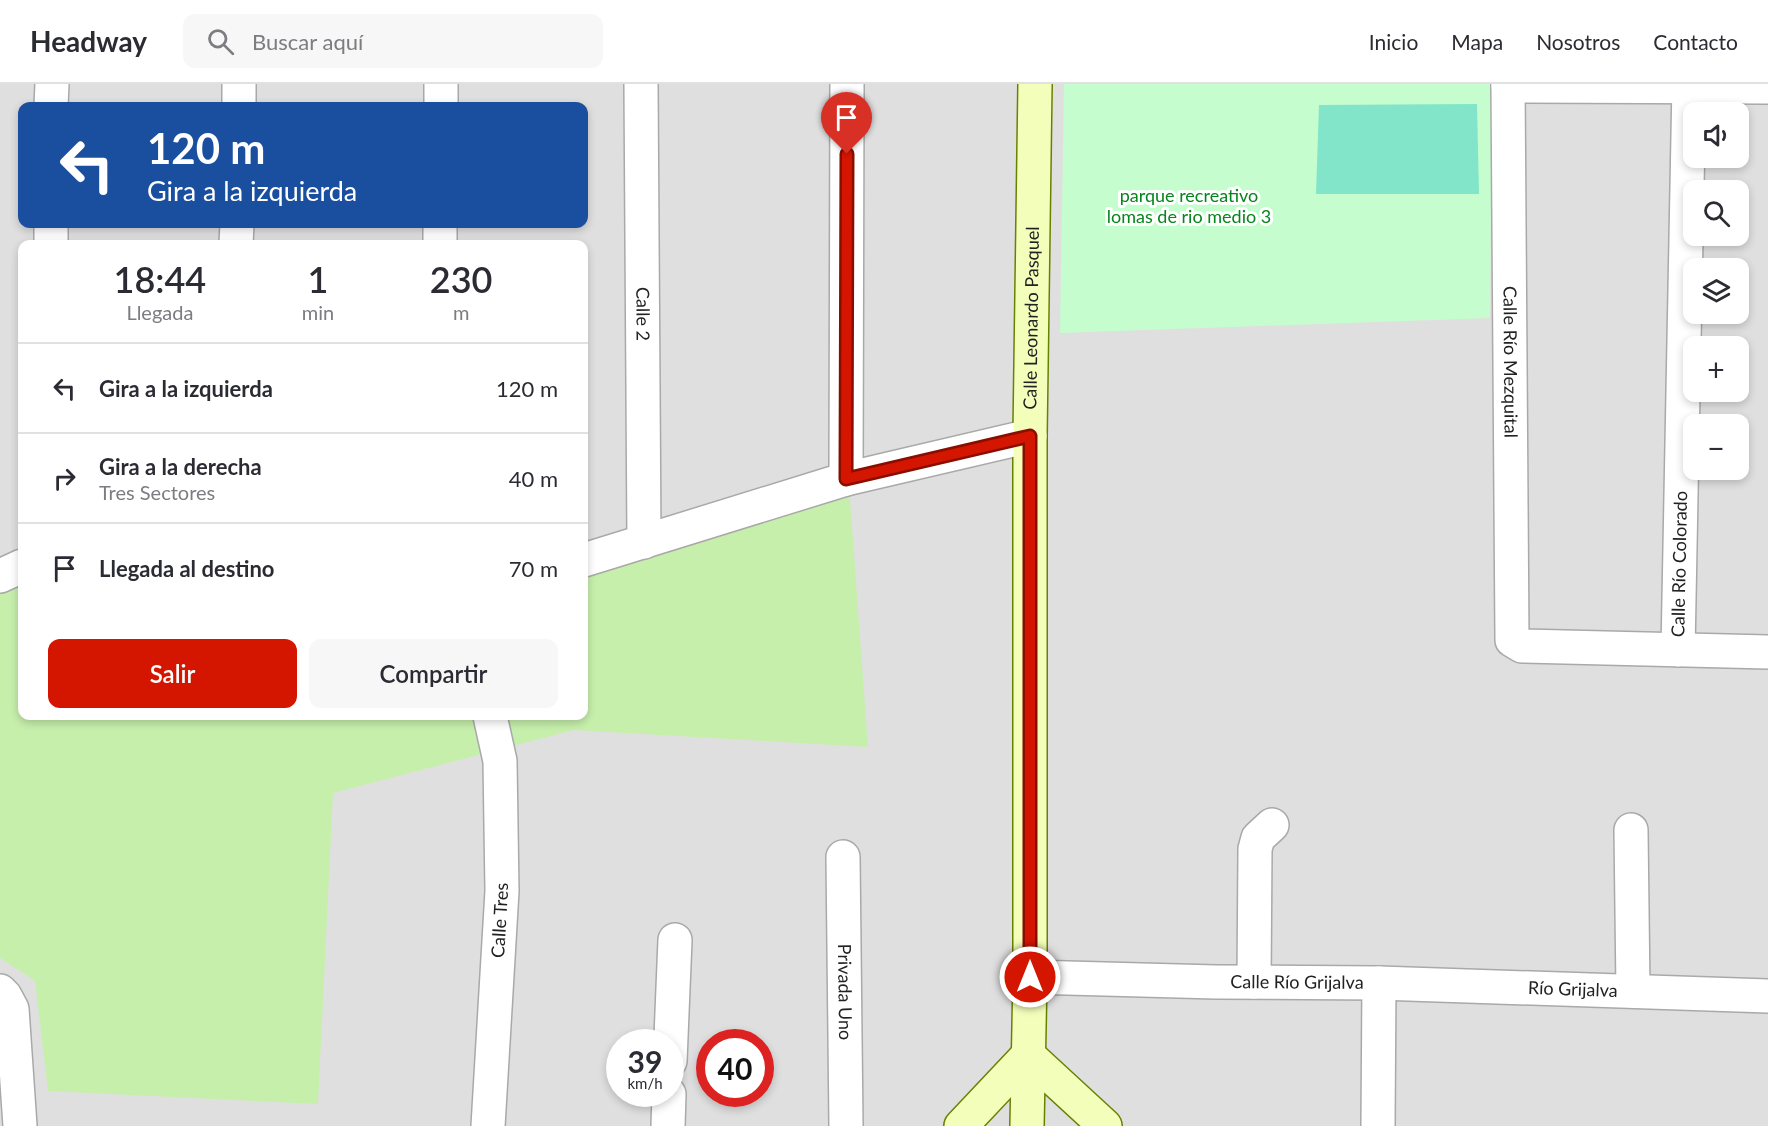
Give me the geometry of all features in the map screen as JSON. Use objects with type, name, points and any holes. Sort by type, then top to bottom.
[{"type":"street","points":[[51,102],[52,84]]},
{"type":"street","points":[[239,102],[240,84]]},
{"type":"street","points":[[441,84],[441,102]]},
{"type":"street","name":"Calle 2","points":[[641,84],[644,542]]},
{"type":"street","points":[[846,479],[847,84]]},
{"type":"street","name":"Calle Leonardo Pasquel","points":[[1027,1126],[1030,977],[1030,436],[1035,84]]},
{"type":"street","points":[[1508,85],[1768,87]]},
{"type":"street","name":"Calle Río Mezquital","points":[[1508,85],[1512,640],[1522,646],[1678,650]]},
{"type":"street","name":"Calle Río Colorado","points":[[1678,650],[1689,85]]},
{"type":"street","points":[[588,559],[846,479],[1030,436]]},
{"type":"street","points":[[0,576],[18,568]]},
{"type":"street","points":[[1678,650],[1768,652]]},
{"type":"street","name":"Calle Tres","points":[[488,1126],[502,891],[500,761],[491,720]]},
{"type":"street","points":[[1254,982],[1255,849],[1258,838],[1272,825]]},
{"type":"street","points":[[1631,830],[1633,991]]},
{"type":"street","name":"Privada Uno","points":[[843,857],[846,1126]]},
{"type":"street","points":[[671,1029],[675,940]]},
{"type":"street","name":"Calle Río Grijalva","points":[[1030,977],[1216,982],[1379,983]]},
{"type":"street","points":[[1378,1126],[1379,983]]},
{"type":"street","name":"Río Grijalva","points":[[1379,983],[1768,996]]},
{"type":"street","points":[[0,991],[12,1009],[20,1126]]},
{"type":"street","points":[[960,1126],[1028,1055],[1105,1126]]},
{"type":"street","points":[[668,1126],[669,1107]]},
{"type":"shaded area","points":[[0,84],[1768,84],[1768,1126],[0,1126]]},
{"type":"green space","name":"parque recreativo lomas de rio medio 3","points":[[1064,84],[1492,84],[1490,318],[1060,333]]},
{"type":"green space","points":[[1477,104],[1479,194],[1316,194],[1319,105]]},
{"type":"green space","points":[[848,472],[868,747],[574,730],[333,793],[318,1104],[48,1091],[35,981],[0,958],[0,582],[18,570],[18,720],[588,720],[588,547]]},
{"type":"route","points":[[847,154],[846,479],[1030,436],[1030,977]]}]
